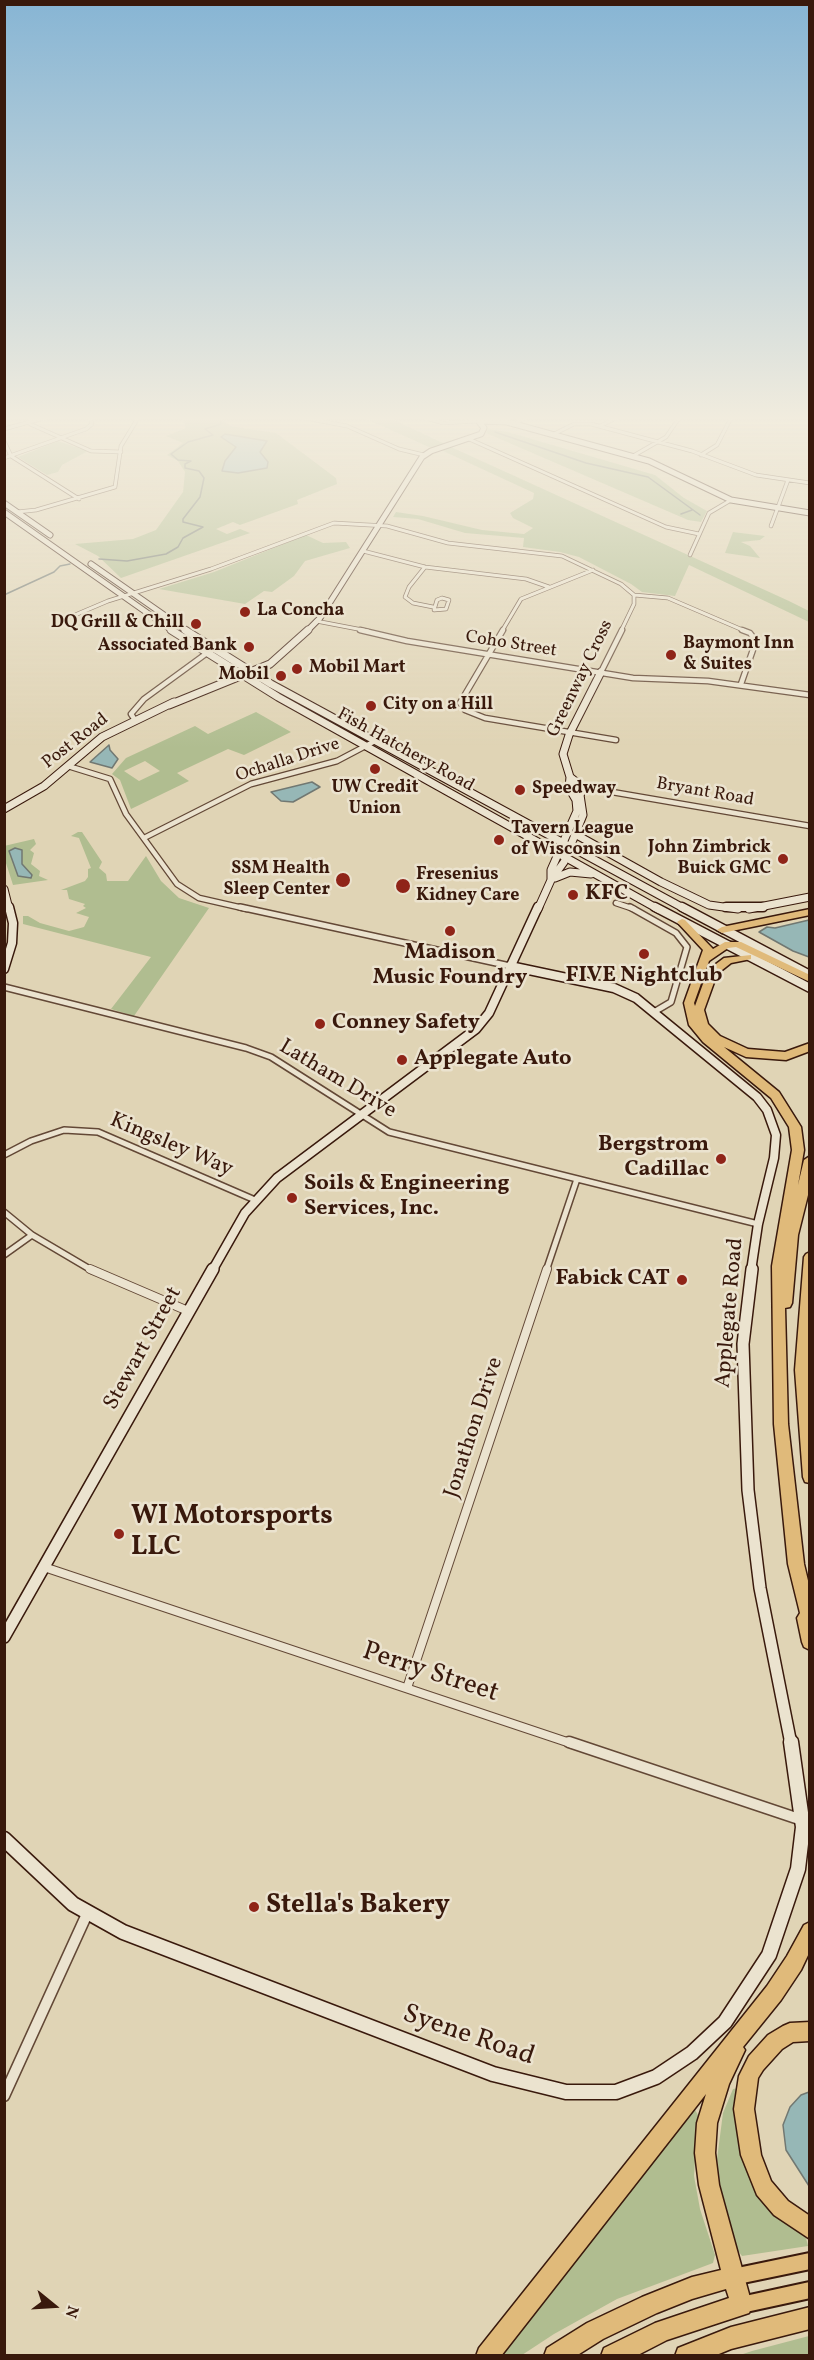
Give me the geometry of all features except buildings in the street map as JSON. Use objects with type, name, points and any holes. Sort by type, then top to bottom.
[{"type":"highway","points":[[722,930],[810,912]]},
{"type":"highway","points":[[682,922],[708,949],[707,958]]},
{"type":"highway","points":[[810,977],[737,944],[725,945],[707,958],[699,971],[689,1003],[694,1025],[707,1039],[775,1095],[795,1127],[798,1150],[778,1266],[780,1366],[784,1453],[796,1564],[810,1642]]},
{"type":"highway","points":[[747,957],[728,960],[712,972],[699,1010],[703,1025],[716,1039],[746,1053],[786,1056],[810,1047]]},
{"type":"highway","points":[[780,1366],[792,1235],[810,1160]]},
{"type":"highway","points":[[810,1257],[803,1329],[803,1399],[810,1477]]},
{"type":"highway","points":[[803,1329],[810,1292]]},
{"type":"highway","points":[[796,1564],[810,1624]]},
{"type":"highway","points":[[487,2355],[788,1973],[810,1931]]},
{"type":"highway","points":[[612,2355],[663,2331],[741,2305],[709,2185],[705,2153],[710,2113],[720,2082],[744,2030]]},
{"type":"highway","points":[[810,2031],[790,2033],[775,2042],[756,2062],[749,2076],[744,2109],[751,2155],[764,2188],[781,2208],[810,2229]]},
{"type":"highway","points":[[555,2355],[595,2331],[650,2305],[692,2288],[733,2277]]},
{"type":"highway","points":[[687,2355],[731,2338],[810,2318]]},
{"type":"main road","points":[[733,2277],[810,2261]]},
{"type":"main road","points":[[741,2305],[810,2290]]},
{"type":"street","name":"Fish Hatchery Road","points":[[35,528],[128,595],[194,635],[245,673],[306,713],[682,922],[810,988]]},
{"type":"street","name":"Fish Hatchery Road","points":[[39,528],[54,537]]},
{"type":"street","points":[[75,615],[317,528]]},
{"type":"street","name":"Post Road","points":[[4,809],[44,786],[102,737],[135,720],[275,660],[316,621],[378,528]]},
{"type":"street","points":[[388,528],[448,543],[562,556],[621,584],[634,596],[668,598],[750,633],[756,641],[741,684]]},
{"type":"street","points":[[671,528],[699,534]]},
{"type":"street","points":[[690,555],[702,528]]},
{"type":"street","points":[[363,551],[425,567],[526,579],[549,587]]},
{"type":"street","name":"Fish Hatchery Road","points":[[89,563],[171,630],[207,653],[326,714],[482,801],[810,977]]},
{"type":"street","points":[[425,567],[409,587],[405,597],[413,603],[434,607],[436,611],[443,611],[449,600],[439,598],[434,607]]},
{"type":"street","points":[[593,570],[521,599],[460,700],[465,710],[486,718],[616,740]]},
{"type":"street","name":"Greenway Cross","points":[[360,1115],[479,1027],[489,1013],[550,880],[559,872],[562,855],[577,811],[563,754],[571,732],[634,604],[634,596]]},
{"type":"street","name":"Coho Street","points":[[316,621],[407,641],[651,680],[741,684],[810,695]]},
{"type":"street","points":[[171,630],[194,635]]},
{"type":"street","points":[[135,720],[131,714],[144,699],[207,653]]},
{"type":"street","points":[[306,713],[326,714]]},
{"type":"street","name":"Ochalla Drive","points":[[144,838],[251,784],[337,762],[375,741]]},
{"type":"street","points":[[68,766],[97,773],[110,780],[126,814],[177,884],[199,898],[510,966]]},
{"type":"street","points":[[570,777],[582,789]]},
{"type":"street","points":[[445,789],[459,793],[464,791]]},
{"type":"street","name":"Greenway Cross","points":[[566,845],[575,834],[584,811],[582,789]]},
{"type":"street","name":"Bryant Road","points":[[571,790],[596,789],[810,826]]},
{"type":"street","points":[[461,799],[466,797],[482,801]]},
{"type":"street","points":[[575,834],[661,882],[710,905],[750,909],[810,897]]},
{"type":"street","points":[[550,880],[574,872],[602,877]]},
{"type":"street","points":[[4,889],[13,923],[12,943],[4,969]]},
{"type":"street","points":[[616,903],[633,908],[676,933],[687,947],[671,1002],[654,1012]]},
{"type":"street","name":"Applegate Road","points":[[510,966],[627,992],[736,1078],[767,1110],[774,1128],[776,1146],[758,1224],[743,1344],[748,1490],[764,1612],[798,1777],[803,1821]]},
{"type":"street","name":"Latham Drive","points":[[4,987],[246,1048],[285,1064],[388,1132],[758,1224]]},
{"type":"street","name":"Stewart Street","points":[[4,1637],[237,1225],[255,1200],[277,1178],[360,1115]]},
{"type":"street","name":"Kingsley Way","points":[[4,1155],[31,1141],[64,1130],[98,1132],[255,1200]]},
{"type":"street","name":"Jonathon Drive","points":[[407,1688],[576,1179]]},
{"type":"street","points":[[4,1212],[32,1235],[98,1274],[188,1311]]},
{"type":"street","points":[[4,1255],[32,1235]]},
{"type":"street","name":"Perry Street","points":[[44,1567],[803,1821]]},
{"type":"street","name":"Syene Road","points":[[4,1839],[73,1904],[123,1932],[493,2074],[566,2092],[616,2092],[656,2077],[692,2053],[725,2022],[743,1997],[769,1955],[785,1911],[798,1869],[803,1821]]},
{"type":"street","points":[[4,2096],[87,1912]]},
{"type":"green space","points":[[157,528],[218,528],[216,529],[227,534],[240,529],[250,533],[121,578],[98,556],[75,544],[133,539]]},
{"type":"green space","points":[[449,528],[474,528],[524,534],[533,528],[629,528],[809,611],[809,622],[689,565],[675,596],[642,592],[579,557],[523,547],[524,538],[465,533]]},
{"type":"green space","points":[[733,532],[765,536],[760,540],[741,542],[750,546],[760,558],[725,553]]},
{"type":"green space","points":[[306,535],[323,543],[346,542],[350,548],[305,561],[294,576],[272,592],[264,591],[245,604],[159,589],[214,572]]},
{"type":"green space","points":[[256,712],[291,732],[244,755],[228,749],[177,773],[189,781],[131,809],[120,780],[112,774],[126,758],[195,726],[208,734]],"holes":[[[145,761],[160,771],[139,781],[124,771]]]},
{"type":"green space","points":[[82,832],[102,862],[99,868],[106,874],[107,881],[128,881],[146,856],[161,881],[179,898],[209,908],[134,1016],[111,1009],[151,957],[23,924],[23,916],[28,916],[40,923],[69,931],[84,927],[89,917],[76,913],[86,908],[83,906],[85,904],[69,899],[67,890],[61,890],[85,881],[88,877],[88,869],[91,868],[79,838],[71,836]]},
{"type":"green space","points":[[34,839],[36,844],[30,850],[34,853],[31,864],[40,871],[39,876],[48,880],[13,885],[5,860],[4,846]]},
{"type":"green space","points":[[739,2088],[736,2115],[739,2144],[748,2173],[763,2199],[783,2221],[806,2238],[808,2246],[742,2256],[736,2248],[720,2198],[717,2159],[723,2113],[733,2089]]},
{"type":"green space","points":[[694,2108],[698,2115],[694,2176],[700,2209],[715,2255],[713,2263],[617,2299],[554,2334],[522,2355],[498,2356]]},
{"type":"green space","points":[[809,2336],[809,2355],[740,2355],[752,2351]]},
{"type":"water","points":[[109,745],[110,750],[118,759],[112,768],[90,762]]},
{"type":"water","points":[[312,782],[320,787],[293,802],[281,801],[271,792]]},
{"type":"water","points":[[15,848],[22,850],[22,864],[32,875],[31,878],[18,876],[9,851]]},
{"type":"water","points":[[809,920],[809,957],[759,932],[767,927],[775,928]]},
{"type":"water","points":[[810,2092],[809,2186],[786,2150],[783,2125],[790,2107],[801,2095]]},
{"type":"waterway","points":[[99,559],[127,561],[166,554],[178,547],[183,538],[201,528]]},
{"type":"waterway","points":[[4,595],[54,572],[60,566],[70,564]]},
{"type":"place","name":"La Concha","points":[[245,612]]},
{"type":"place","name":"DQ Grill & Chill","points":[[196,624]]},
{"type":"place","name":"Associated Bank","points":[[249,647]]},
{"type":"place","name":"Baymont Inn & Suites","points":[[671,655]]},
{"type":"place","name":"Mobil Mart","points":[[297,669]]},
{"type":"place","name":"Mobil","points":[[281,676]]},
{"type":"place","name":"City on a Hill","points":[[371,706]]},
{"type":"place","name":"UW Credit Union","points":[[375,769]]},
{"type":"place","name":"Speedway","points":[[520,790]]},
{"type":"place","name":"Tavern League of Wisconsin","points":[[499,840]]},
{"type":"place","name":"John Zimbrick Buick GMC","points":[[783,859]]},
{"type":"place","name":"SSM Health Sleep Center","points":[[343,880]]},
{"type":"place","name":"Fresenius Kidney Care","points":[[403,886]]},
{"type":"place","name":"KFC","points":[[573,895]]},
{"type":"place","name":"Madison Music Foundry","points":[[450,931]]},
{"type":"place","name":"FIVE Nightclub","points":[[644,954]]},
{"type":"place","name":"Conney Safety","points":[[320,1024]]},
{"type":"place","name":"Applegate Auto","points":[[402,1060]]},
{"type":"place","name":"Bergstrom Cadillac","points":[[721,1159]]},
{"type":"place","name":"Soils & Engineering Services, Inc.","points":[[292,1198]]},
{"type":"place","name":"Fabick CAT","points":[[682,1280]]},
{"type":"place","name":"WI Motorsports LLC","points":[[119,1534]]},
{"type":"place","name":"Stella's Bakery","points":[[254,1907]]}]
